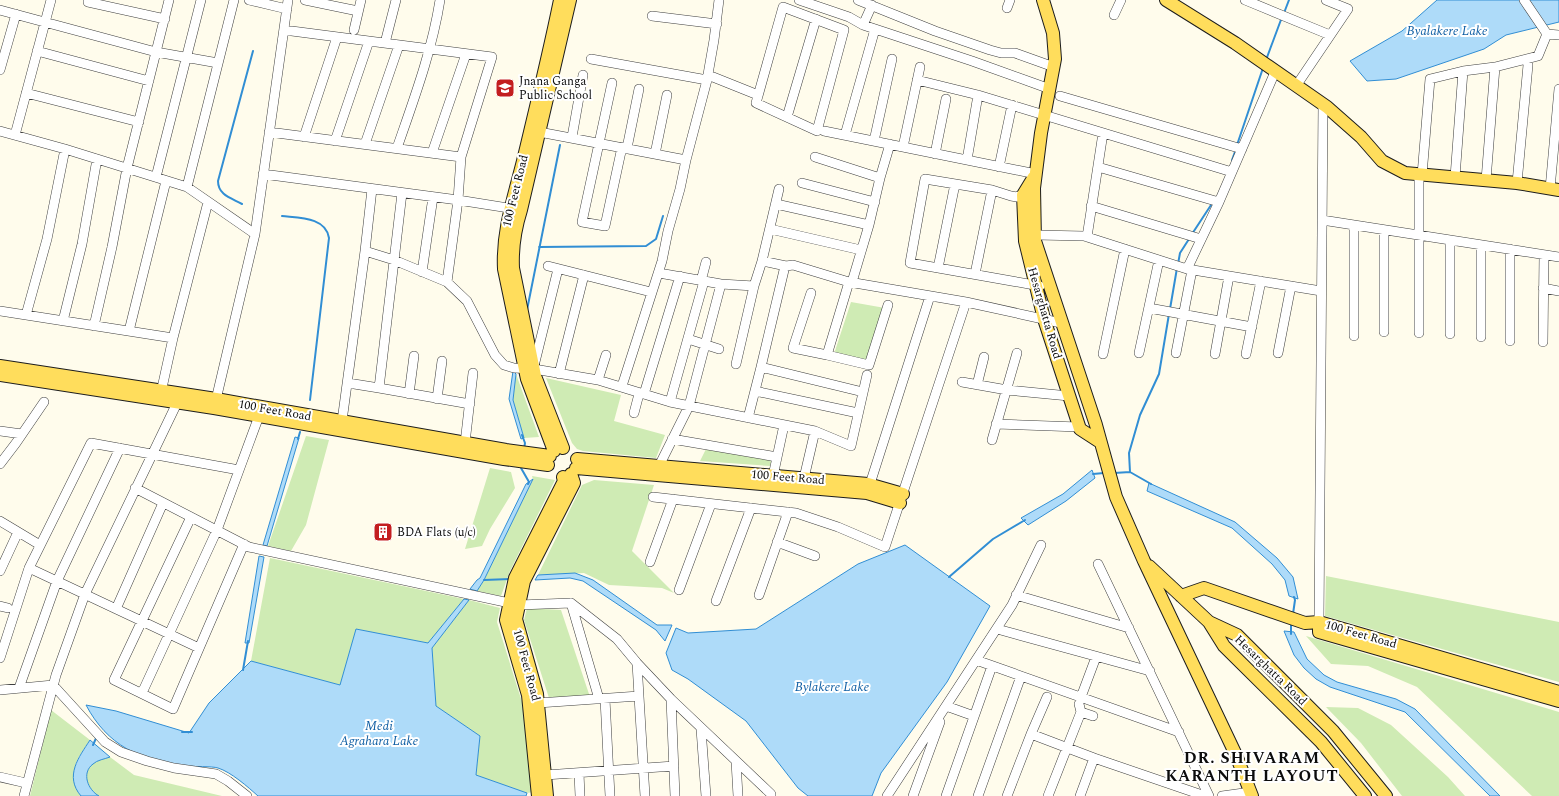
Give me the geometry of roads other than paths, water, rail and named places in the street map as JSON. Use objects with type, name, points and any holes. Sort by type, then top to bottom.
[{"type":"main road","name":"100 Feet Road","points":[[535,131],[560,0]]},
{"type":"main road","name":"100 Feet Road","points":[[0,366],[161,396],[177,403],[215,404],[258,416],[505,454],[549,456],[529,369],[513,268],[514,238],[516,209],[570,0]]},
{"type":"main road","points":[[1028,191],[1036,174],[1055,59],[1053,33],[1043,0]]},
{"type":"main road","points":[[1166,0],[1235,43],[1323,104],[1361,137],[1382,161],[1405,173],[1517,183],[1554,190]]},
{"type":"main road","name":"Hesarghatta Road","points":[[1028,191],[1025,241],[1044,319],[1079,427]]},
{"type":"main road","name":"Hesarghatta Road","points":[[1028,191],[1035,241],[1100,442],[1116,497],[1144,561],[1236,755],[1252,794]]},
{"type":"main road","name":"100 Feet Road","points":[[0,375],[342,421],[465,443],[505,454]]},
{"type":"main road","points":[[1079,427],[1100,442]]},
{"type":"main road","points":[[572,452],[572,470],[558,477],[552,473],[549,456],[572,452]]},
{"type":"main road","name":"100 Feet Road","points":[[572,470],[659,466],[804,478],[870,484],[902,499]]},
{"type":"main road","name":"100 Feet Road","points":[[572,470],[867,493],[902,499]]},
{"type":"main road","name":"100 Feet Road","points":[[538,796],[528,695],[506,623],[514,604],[518,588],[524,581],[525,569],[574,483],[572,470]]},
{"type":"main road","points":[[1144,561],[1209,622]]},
{"type":"main road","points":[[1181,596],[1204,588],[1305,623],[1319,622]]},
{"type":"main road","name":"100 Feet Road","points":[[514,604],[516,622],[537,694],[547,796]]},
{"type":"main road","name":"Hesarghatta Road","points":[[1209,622],[1224,646],[1321,742],[1365,796]]},
{"type":"main road","name":"Hesarghatta Road","points":[[1209,622],[1237,635],[1333,731],[1386,796]]},
{"type":"main road","name":"100 Feet Road","points":[[1559,692],[1319,622],[1319,632],[1559,701]]},
{"type":"street","points":[[15,135],[51,0]]},
{"type":"street","points":[[88,0],[88,2],[122,4],[165,19]]},
{"type":"street","points":[[94,326],[128,168],[169,0]]},
{"type":"street","points":[[156,177],[201,0]]},
{"type":"street","points":[[187,187],[234,0]]},
{"type":"street","points":[[215,404],[255,234],[288,4],[249,0]]},
{"type":"street","points":[[304,0],[358,11]]},
{"type":"street","points":[[354,30],[361,0]]},
{"type":"street","points":[[385,43],[396,0]]},
{"type":"street","points":[[397,148],[430,49],[436,26],[440,0]]},
{"type":"street","points":[[622,386],[659,273],[668,231],[680,189],[707,78],[717,24],[719,0]]},
{"type":"street","points":[[799,0],[849,17],[862,25],[972,61],[1050,89]]},
{"type":"street","points":[[858,0],[935,31],[1001,53],[1015,53],[1054,67]]},
{"type":"street","points":[[1114,15],[1121,0]]},
{"type":"street","points":[[1245,0],[1330,36]]},
{"type":"street","points":[[1296,86],[1348,9],[1326,0]]},
{"type":"street","points":[[1524,0],[1547,34]]},
{"type":"street","points":[[862,25],[872,6]]},
{"type":"street","points":[[783,7],[844,30],[816,131],[756,103],[758,95],[783,7]]},
{"type":"street","points":[[0,10],[156,52],[218,63]]},
{"type":"street","points":[[0,70],[16,14]]},
{"type":"street","points":[[652,16],[717,24]]},
{"type":"street","points":[[787,117],[816,20]]},
{"type":"street","points":[[845,135],[875,29]]},
{"type":"street","points":[[284,30],[492,57],[461,157],[458,200],[447,282]]},
{"type":"street","points":[[1547,34],[1559,35]]},
{"type":"street","points":[[1419,333],[1419,235],[1421,175],[1430,79],[1463,71],[1495,67],[1538,56],[1547,34]]},
{"type":"street","points":[[304,137],[337,37]]},
{"type":"street","points":[[335,141],[369,41]]},
{"type":"street","points":[[365,144],[399,45]]},
{"type":"street","points":[[972,61],[976,45]]},
{"type":"street","points":[[37,51],[149,81]]},
{"type":"street","points":[[432,153],[466,54]]},
{"type":"street","points":[[591,59],[707,78],[758,95]]},
{"type":"street","points":[[874,141],[892,59]]},
{"type":"street","points":[[1517,183],[1528,64],[1527,60]]},
{"type":"street","points":[[903,147],[920,67]]},
{"type":"street","points":[[1176,352],[1189,269],[1242,149],[1268,67]]},
{"type":"street","points":[[1486,180],[1495,67]]},
{"type":"street","points":[[1455,177],[1463,71]]},
{"type":"street","points":[[572,138],[583,76]]},
{"type":"street","points":[[917,80],[978,95],[1232,172]]},
{"type":"street","points":[[612,83],[598,142],[582,222],[605,226],[639,89]]},
{"type":"street","points":[[1554,190],[1559,88]]},
{"type":"street","points":[[26,93],[139,122]]},
{"type":"street","points":[[655,154],[667,95]]},
{"type":"street","points":[[967,160],[978,95]]},
{"type":"street","points":[[1060,96],[1242,149]]},
{"type":"street","points":[[935,154],[946,99]]},
{"type":"street","points":[[1319,622],[1323,104]]},
{"type":"street","points":[[999,167],[1012,105]]},
{"type":"street","points":[[0,131],[128,168],[187,187],[255,234]]},
{"type":"street","points":[[535,131],[686,160]]},
{"type":"street","points":[[824,131],[1036,174]]},
{"type":"street","points":[[269,132],[461,157]]},
{"type":"street","points":[[1087,237],[1103,133]]},
{"type":"street","points":[[827,355],[869,225],[890,144]]},
{"type":"street","points":[[26,315],[47,239],[64,149]]},
{"type":"street","points":[[815,157],[880,178]]},
{"type":"street","points":[[63,321],[82,244],[97,159]]},
{"type":"street","points":[[1098,167],[1219,202]]},
{"type":"street","points":[[263,174],[516,209]]},
{"type":"street","points":[[1028,191],[1017,197],[992,190],[925,179],[910,263],[1050,287]]},
{"type":"street","points":[[129,331],[166,181]]},
{"type":"street","points":[[802,183],[875,202]]},
{"type":"street","points":[[938,268],[955,184]]},
{"type":"street","points":[[342,421],[372,189]]},
{"type":"street","points":[[736,364],[754,286],[762,261],[779,190]]},
{"type":"street","points":[[975,274],[992,190]]},
{"type":"street","points":[[379,388],[402,193]]},
{"type":"street","points":[[422,272],[433,197]]},
{"type":"street","points":[[161,396],[173,338],[208,202]]},
{"type":"street","points":[[776,204],[869,225]]},
{"type":"street","points":[[1091,206],[1201,239]]},
{"type":"street","points":[[1322,220],[1559,257]]},
{"type":"street","points":[[1354,225],[1354,336]]},
{"type":"street","points":[[770,229],[861,250]]},
{"type":"street","points":[[1384,230],[1384,332]]},
{"type":"street","points":[[1037,235],[1087,237],[1189,269],[1321,291]]},
{"type":"street","points":[[1450,240],[1450,334]]},
{"type":"street","points":[[1481,245],[1481,337]]},
{"type":"street","points":[[1103,354],[1125,249]]},
{"type":"street","points":[[1510,249],[1510,341]]},
{"type":"street","points":[[365,251],[394,260],[447,282],[467,301],[495,355],[504,365],[514,368],[598,380],[622,386],[641,394],[670,402],[814,431],[851,446],[867,375]]},
{"type":"street","points":[[1543,342],[1544,254]]},
{"type":"street","points":[[1139,353],[1160,260]]},
{"type":"street","points":[[762,261],[785,266],[792,265],[850,282],[966,302],[1061,323]]},
{"type":"street","points":[[670,402],[703,281],[706,262]]},
{"type":"street","points":[[548,266],[652,292]]},
{"type":"street","points":[[748,418],[785,266]]},
{"type":"street","points":[[529,369],[558,269]]},
{"type":"street","points":[[659,273],[721,284],[754,286]]},
{"type":"street","points":[[559,374],[584,275]]},
{"type":"street","points":[[634,413],[680,276]]},
{"type":"street","points":[[1215,354],[1230,276]]},
{"type":"street","points":[[1246,354],[1261,281]]},
{"type":"street","points":[[659,466],[689,406],[721,284]]},
{"type":"street","points":[[1278,353],[1290,286]]},
{"type":"street","points":[[1543,288],[1559,290]]},
{"type":"street","points":[[810,293],[793,348],[869,365],[888,305]]},
{"type":"street","points":[[870,484],[930,296]]},
{"type":"street","points":[[653,498],[796,513],[838,527],[885,547],[966,302]]},
{"type":"street","points":[[1149,308],[1252,327]]},
{"type":"street","points":[[0,311],[173,338]]},
{"type":"street","points":[[688,339],[720,349]]},
{"type":"street","points":[[992,440],[1017,352]]},
{"type":"street","points":[[598,380],[606,355]]},
{"type":"street","points":[[409,394],[414,356]]},
{"type":"street","points":[[977,385],[984,357]]},
{"type":"street","points":[[437,398],[442,361]]},
{"type":"street","points":[[761,367],[863,392]]},
{"type":"street","points":[[465,443],[473,373]]},
{"type":"street","points":[[962,382],[1007,390],[1069,396]]},
{"type":"street","points":[[348,383],[470,404]]},
{"type":"street","points":[[755,391],[858,413]]},
{"type":"street","points":[[0,464],[44,402]]},
{"type":"street","points":[[24,796],[26,783],[53,685],[85,594],[177,403]]},
{"type":"street","points":[[142,693],[217,530],[258,416]]},
{"type":"street","points":[[996,424],[1079,427]]},
{"type":"street","points":[[773,476],[784,425]]},
{"type":"street","points":[[0,431],[22,434]]},
{"type":"street","points":[[804,478],[814,431]]},
{"type":"street","points":[[672,439],[777,457]]},
{"type":"street","points":[[0,658],[29,568],[91,443],[239,470]]},
{"type":"street","points":[[19,688],[57,581],[120,448]]},
{"type":"street","points":[[136,488],[249,547],[514,604],[571,603],[617,638],[637,664],[671,699],[771,794],[771,796]]},
{"type":"street","points":[[650,562],[673,500]]},
{"type":"street","points":[[116,609],[163,503]]},
{"type":"street","points":[[679,590],[711,504]]},
{"type":"street","points":[[716,601],[751,508]]},
{"type":"street","points":[[759,594],[788,512]]},
{"type":"street","points":[[191,517],[114,680],[173,709],[244,544]]},
{"type":"street","points":[[0,521],[40,545]]},
{"type":"street","points":[[0,571],[18,532]]},
{"type":"street","points":[[777,542],[815,556]]},
{"type":"street","points":[[887,796],[1012,605],[1041,545]]},
{"type":"street","points":[[1098,564],[1209,796]]},
{"type":"street","points":[[29,568],[199,648]]},
{"type":"street","points":[[1016,595],[1129,628]]},
{"type":"street","points":[[571,603],[602,699],[610,796]]},
{"type":"street","points":[[997,629],[1150,671]]},
{"type":"street","points":[[1048,796],[1068,748],[1096,657]]},
{"type":"street","points":[[976,660],[1021,676],[1081,704],[1179,732]]},
{"type":"street","points":[[637,664],[645,796]]},
{"type":"street","points":[[946,796],[992,666]]},
{"type":"street","points":[[978,796],[1021,676]]},
{"type":"street","points":[[0,690],[53,685]]},
{"type":"street","points":[[53,685],[105,742],[121,752],[174,768],[216,774],[228,781],[247,796]]},
{"type":"street","points":[[538,703],[639,696]]},
{"type":"street","points":[[1008,796],[1047,696]]},
{"type":"street","points":[[671,699],[675,796]]},
{"type":"street","points":[[1081,704],[1093,716]]},
{"type":"street","points":[[946,707],[974,716]]},
{"type":"street","points":[[913,796],[946,707]]},
{"type":"street","points":[[701,729],[706,796]]},
{"type":"street","points":[[1031,734],[1094,758],[1206,796]]},
{"type":"street","points":[[1080,796],[1094,758]]},
{"type":"street","points":[[736,761],[738,796]]},
{"type":"street","points":[[545,775],[674,766]]},
{"type":"street","points":[[579,773],[580,796]]},
{"type":"street","points":[[0,777],[26,783]]},
{"type":"street","points":[[1222,796],[1252,794]]},
{"type":"water","name":"Byalakere Lake","points":[[1437,0],[1559,0],[1559,22],[1506,35],[1484,49],[1396,79],[1367,81],[1350,61],[1402,31]]},
{"type":"water","points":[[513,371],[516,374],[513,400],[524,438],[521,439],[509,399]]},
{"type":"water","points":[[295,437],[299,438],[267,546],[263,545]]},
{"type":"water","points":[[1092,470],[1095,478],[1066,501],[1028,525],[1021,518],[1063,494]]},
{"type":"water","points":[[533,479],[484,580],[477,591],[470,589],[480,578],[526,484]]},
{"type":"water","points":[[1149,483],[1235,522],[1277,558],[1293,577],[1298,599],[1289,596],[1285,580],[1272,564],[1232,528],[1147,491]]},
{"type":"water","name":"Bylakere Lake","points":[[905,545],[990,606],[947,682],[881,773],[872,796],[808,796],[798,788],[746,721],[688,679],[672,670],[666,653],[676,628],[688,633],[756,629],[858,564]]},
{"type":"water","points":[[259,556],[264,557],[249,643],[245,643]]},
{"type":"water","points":[[575,573],[593,580],[657,625],[672,625],[665,641],[656,630],[583,581],[570,578],[535,580],[538,575]]},
{"type":"water","name":"Medi Agrahara Lake","points":[[464,599],[469,600],[432,648],[436,706],[480,736],[476,775],[527,793],[526,796],[258,796],[234,776],[218,768],[169,764],[139,755],[126,749],[104,731],[94,719],[86,705],[116,711],[189,733],[209,703],[251,661],[340,685],[356,629],[428,643]]},
{"type":"water","points":[[1284,631],[1294,632],[1307,659],[1324,675],[1337,682],[1396,699],[1415,709],[1500,796],[1490,796],[1405,712],[1330,687],[1316,679],[1304,668],[1294,655]]},
{"type":"water","points":[[90,740],[110,757],[95,763],[87,772],[87,781],[89,786],[99,796],[81,796],[76,789],[73,774],[78,760]]},
{"type":"waterway","points":[[1284,13],[1289,0]]},
{"type":"waterway","points":[[1266,60],[1282,17]]},
{"type":"waterway","points":[[242,204],[226,196],[220,190],[218,181],[253,51]]},
{"type":"waterway","points":[[1237,145],[1263,68]]},
{"type":"waterway","points":[[527,310],[560,145]]},
{"type":"waterway","points":[[1232,160],[1236,149]]},
{"type":"waterway","points":[[1192,234],[1213,202]]},
{"type":"waterway","points":[[282,216],[304,218],[317,222],[327,231],[329,238],[310,400]]},
{"type":"waterway","points":[[539,247],[646,246],[656,239],[663,216]]},
{"type":"waterway","points":[[1178,264],[1180,253],[1189,239]]},
{"type":"waterway","points":[[1170,309],[1177,268]]},
{"type":"waterway","points":[[1130,472],[1129,453],[1140,415],[1159,374],[1169,314]]},
{"type":"waterway","points":[[298,439],[300,432]]},
{"type":"waterway","points":[[522,435],[525,443],[524,449]]},
{"type":"waterway","points":[[522,465],[521,468],[529,482],[528,484]]},
{"type":"waterway","points":[[1114,473],[1130,472],[1151,484]]},
{"type":"waterway","points":[[1093,474],[1104,473]]},
{"type":"waterway","points":[[949,577],[993,539],[1025,520]]},
{"type":"waterway","points":[[484,580],[511,579]]},
{"type":"waterway","points":[[1293,614],[1294,597]]},
{"type":"waterway","points":[[1291,622],[1291,634]]},
{"type":"waterway","points":[[243,670],[248,641]]},
{"type":"waterway","points":[[182,732],[192,732]]},
{"type":"waterway","points":[[93,745],[97,736]]},
{"type":"place","name":"Jnana Ganga Public School","points":[[505,88]]},
{"type":"place","name":"BDA Flats (u/c)","points":[[383,532]]},
{"type":"district","name":"DR. SHIVARAM KARANTH LAYOUT","points":[[1252,766]]}]
